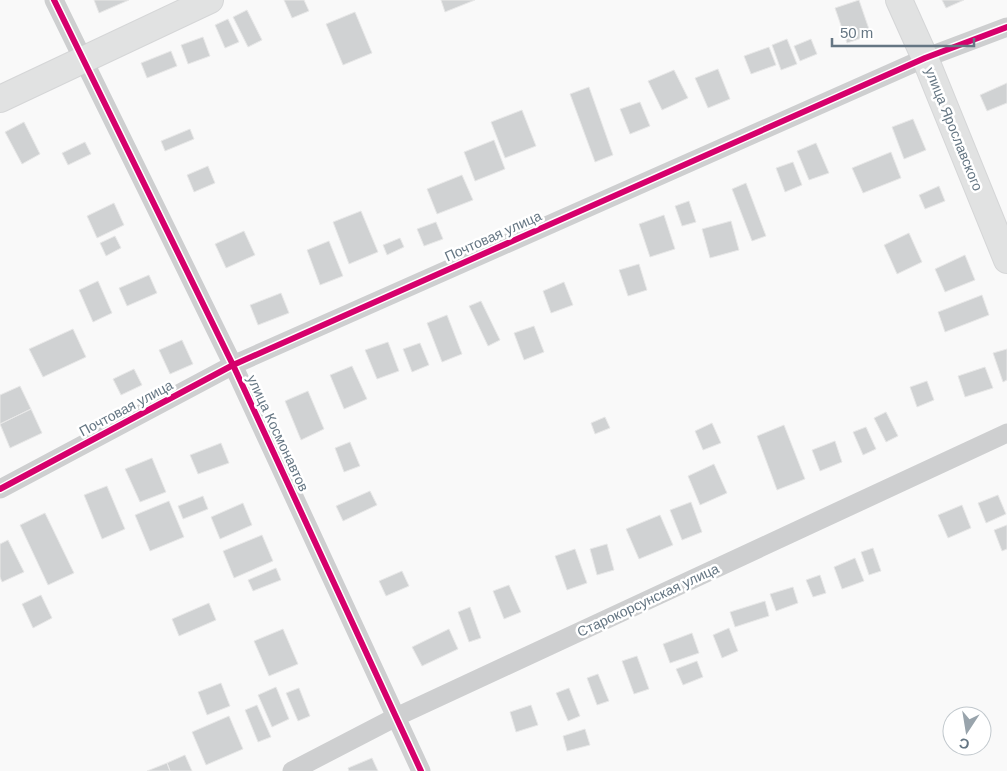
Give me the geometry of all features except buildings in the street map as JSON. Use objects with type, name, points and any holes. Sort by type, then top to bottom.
[{"type":"street","name":"улица Космонавтов","points":[[54,0],[233,365],[421,771]]},
{"type":"street","points":[[0,99],[210,0]]},
{"type":"street","name":"улица Ярославского","points":[[899,0],[925,58],[1007,260]]},
{"type":"street","name":"Почтовая улица","points":[[0,489],[233,365],[925,58],[1007,27]]},
{"type":"street","name":"Старокорсунская улица","points":[[292,771],[396,717],[1007,433]]},
{"type":"cycle path","points":[[54,0],[233,365],[421,771]]},
{"type":"cycle path","points":[[0,489],[233,365],[925,58],[1007,27]]}]
